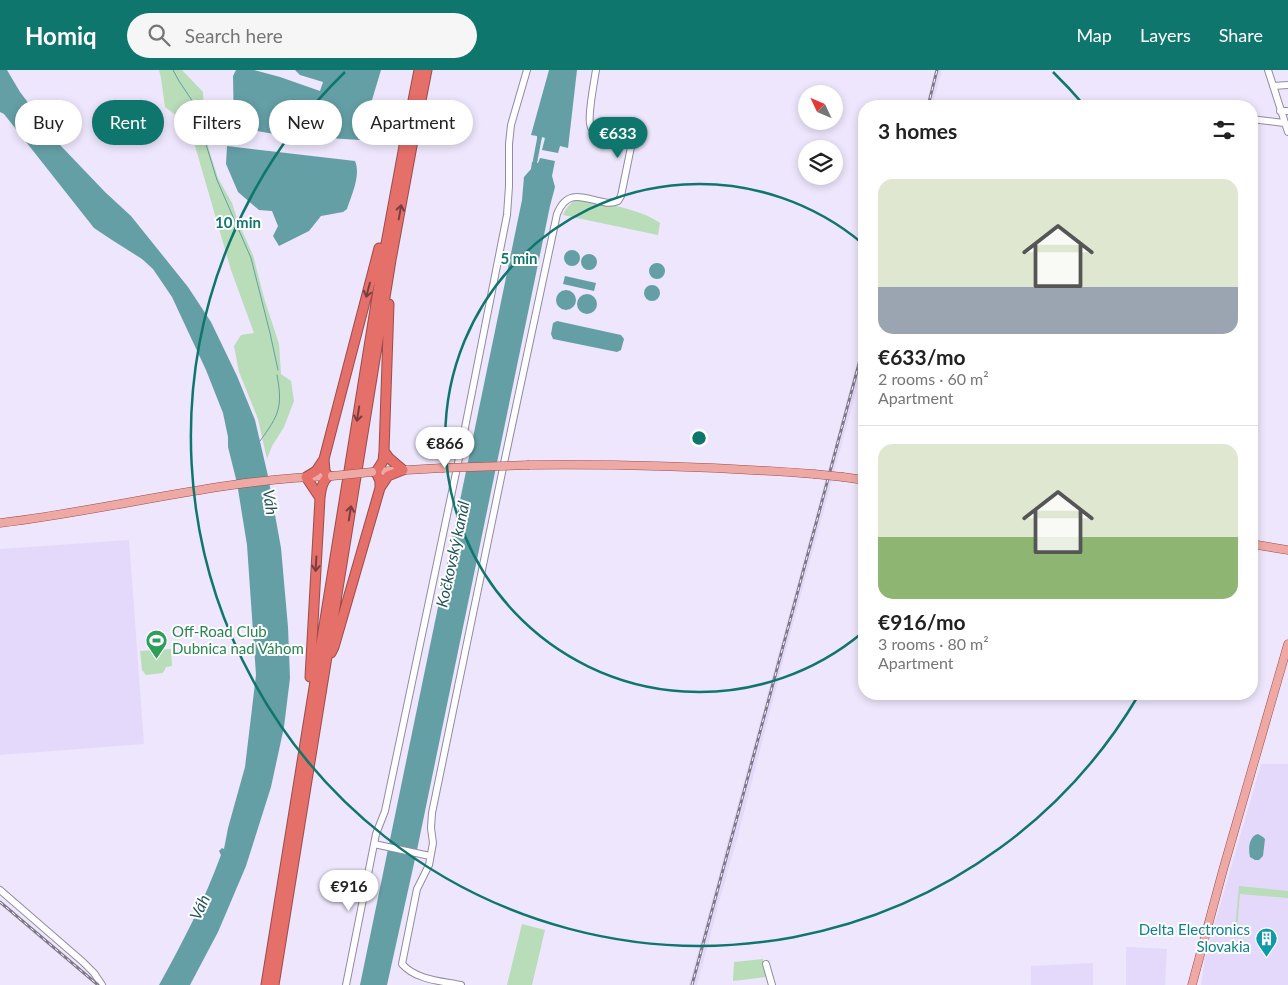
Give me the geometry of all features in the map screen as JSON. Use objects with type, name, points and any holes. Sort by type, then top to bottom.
[{"type":"highway","points":[[266,985],[392,210],[419,70]]},
{"type":"highway","points":[[274,985],[391,260],[427,70]]},
{"type":"highway","points":[[320,498],[304,478],[316,471],[324,459],[386,222],[392,210]]},
{"type":"highway","points":[[325,665],[334,647],[380,488],[380,481],[374,472],[383,461],[384,451],[391,260]]},
{"type":"highway","points":[[380,488],[388,476],[403,470],[384,451]]},
{"type":"highway","points":[[308,719],[320,498],[324,481],[330,476],[325,471],[324,459]]},
{"type":"main road","points":[[0,523],[42,518],[211,489],[304,478],[420,469],[588,464],[670,466],[814,474],[858,479]]},
{"type":"main road","points":[[1258,545],[1288,549]]},
{"type":"main road","points":[[1192,985],[1288,644]]},
{"type":"street","points":[[346,985],[376,834],[385,811],[462,444],[507,215],[511,125],[527,70]]},
{"type":"street","points":[[461,985],[419,976],[411,973],[402,964],[419,883],[428,867],[433,843],[432,813],[507,446],[557,214],[563,203],[574,197],[609,202],[618,201],[621,196],[631,151],[628,141],[599,134],[591,127],[590,119],[596,70]]},
{"type":"street","points":[[1268,70],[1288,132]]},
{"type":"street","points":[[1273,86],[1288,85]]},
{"type":"street","points":[[1280,110],[1288,111]]},
{"type":"street","points":[[1258,120],[1284,123]]},
{"type":"street","points":[[374,844],[430,856]]},
{"type":"street","points":[[0,890],[83,962],[102,985]]},
{"type":"street","points":[[766,964],[772,985]]},
{"type":"shaded area","points":[[159,70],[182,70],[203,92],[203,100],[174,100],[174,114],[165,107]]},
{"type":"shaded area","points":[[935,70],[942,70],[934,100],[928,100]]},
{"type":"shaded area","points":[[208,145],[218,178],[232,203],[238,222],[253,255],[279,344],[281,374],[291,381],[294,401],[284,427],[272,446],[267,459],[258,419],[239,372],[234,346],[241,335],[254,333],[231,270],[195,146]]},
{"type":"shaded area","points":[[580,198],[653,218],[660,223],[658,235],[563,215],[574,201]]},
{"type":"shaded area","points":[[858,359],[858,384],[737,839],[697,985],[689,985]]},
{"type":"shaded area","points":[[129,540],[144,744],[0,755],[0,549]]},
{"type":"shaded area","name":"Off-Road Club Dubnica nad Váhom","points":[[171,649],[172,666],[166,667],[163,673],[146,675],[142,670],[140,651]]},
{"type":"shaded area","points":[[1261,764],[1288,764],[1288,985],[1201,985],[1205,957]]},
{"type":"shaded area","points":[[1239,886],[1288,891],[1288,898],[1240,894],[1237,928],[1235,928]]},
{"type":"shaded area","points":[[522,924],[545,930],[532,985],[507,985]]},
{"type":"shaded area","points":[[1126,947],[1167,949],[1165,985],[1126,985]]},
{"type":"shaded area","points":[[763,959],[766,977],[733,981],[734,962]]},
{"type":"shaded area","points":[[1093,963],[1093,985],[1031,985],[1031,966]]},
{"type":"water","points":[[0,70],[7,70],[26,100],[15,100],[15,128],[4,114],[0,112]]},
{"type":"water","points":[[236,70],[254,70],[320,91],[323,82],[300,75],[295,70],[381,70],[372,100],[352,100],[352,140],[342,139],[342,100],[269,100],[269,133],[259,131],[259,100],[233,100],[233,76]]},
{"type":"water","points":[[549,70],[577,70],[568,148],[560,146],[558,153],[542,150],[545,138],[542,137],[541,140],[537,140],[537,136],[531,135]]},
{"type":"water","name":"Váh","points":[[28,145],[60,145],[131,216],[188,287],[211,322],[237,376],[255,420],[268,476],[281,548],[288,627],[290,678],[284,727],[271,787],[246,866],[218,932],[190,985],[159,985],[200,905],[221,855],[219,851],[222,848],[224,849],[245,767],[256,675],[247,545],[223,413],[206,370],[172,297],[153,269],[142,259],[94,228]]},
{"type":"water","points":[[227,146],[355,161],[357,166],[356,178],[347,209],[343,212],[321,216],[309,231],[279,246],[273,236],[278,226],[272,211],[259,210],[238,192],[226,164]]},
{"type":"water","points":[[540,158],[555,161],[552,176],[555,187],[417,850],[387,985],[360,985],[522,200],[524,177],[531,169],[532,162],[538,163]]},
{"type":"water","points":[[572,250],[578,252],[580,258],[578,264],[572,266],[566,264],[564,258],[566,252]]},
{"type":"water","points":[[589,254],[595,256],[597,262],[595,268],[589,270],[583,268],[581,262],[583,256]]},
{"type":"water","points":[[657,263],[663,265],[665,271],[663,277],[657,279],[651,277],[649,271],[651,265]]},
{"type":"water","points":[[565,276],[596,283],[594,291],[563,284]]},
{"type":"water","points":[[652,285],[658,287],[660,293],[658,299],[652,301],[646,299],[644,293],[646,287]]},
{"type":"water","points":[[566,290],[573,293],[576,300],[573,307],[566,310],[559,307],[556,300],[559,293]]},
{"type":"water","points":[[587,294],[594,297],[597,304],[594,311],[587,314],[580,311],[577,304],[580,297]]},
{"type":"water","points":[[557,321],[621,335],[624,339],[621,350],[617,352],[553,339],[551,334],[553,323]]},
{"type":"water","points":[[1258,834],[1265,839],[1263,856],[1259,860],[1255,860],[1250,857],[1249,847],[1253,837]]},
{"type":"waterway","points":[[173,70],[193,102],[217,180],[251,258],[278,370]]},
{"type":"waterway","name":"Kočkovský kanál","points":[[534,167],[540,135]]},
{"type":"waterway","points":[[260,441],[272,424],[278,410],[280,395],[277,375]]},
{"type":"railway","points":[[930,100],[937,70]]},
{"type":"railway","points":[[692,985],[858,367]]},
{"type":"railway","points":[[0,902],[98,985]]},
{"type":"place","name":"Off-Road Club Dubnica nad Váhom","points":[[156,659]]},
{"type":"place","name":"Delta Electronics Slovakia","points":[[1266,957]]}]
